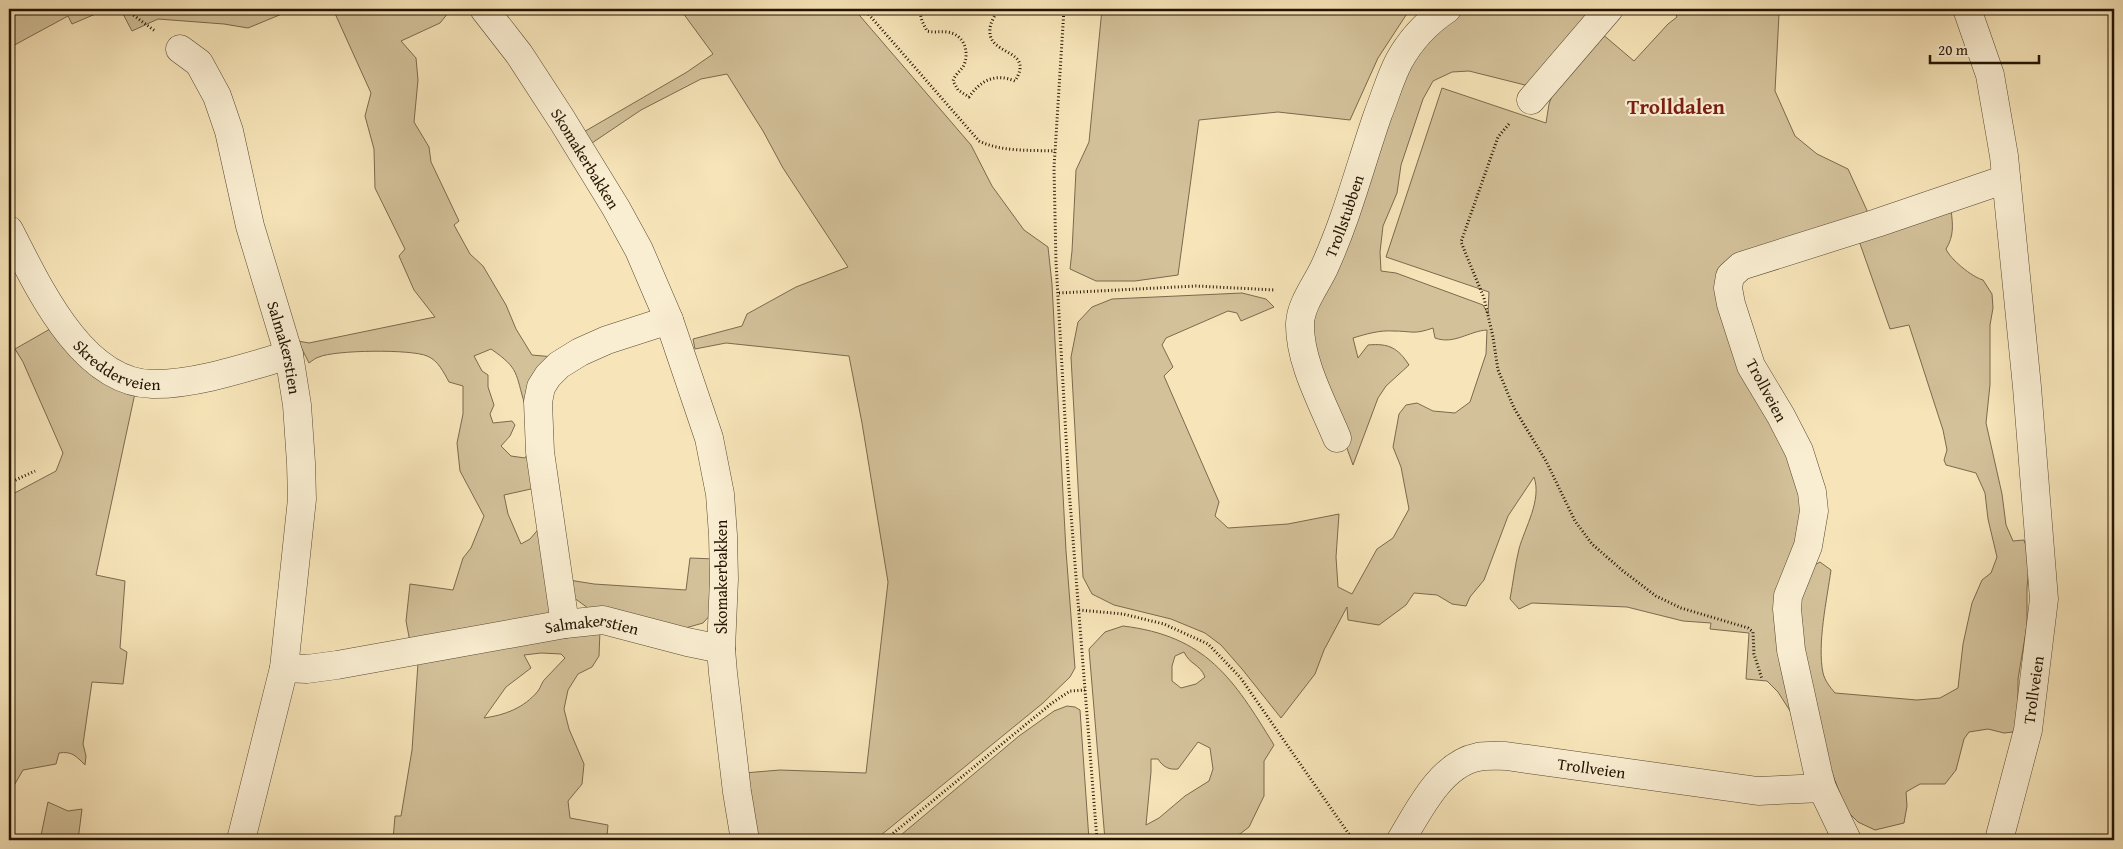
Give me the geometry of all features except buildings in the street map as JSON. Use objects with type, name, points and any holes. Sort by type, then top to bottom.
[{"type":"lane","name":"Skomakerbakken","points":[[484,9],[519,54],[616,208],[639,250],[669,320],[709,438],[720,494],[723,544],[721,649],[736,792],[745,840]]},
{"type":"lane","name":"Trollstubben","points":[[1337,438],[1305,357],[1301,341],[1301,313],[1342,225],[1372,132],[1398,63],[1422,28],[1447,9]]},
{"type":"lane","points":[[1530,100],[1608,9]]},
{"type":"lane","name":"Trollveien","points":[[1968,9],[1990,74],[2004,156],[2024,358],[2044,599],[2028,730],[1999,840]]},
{"type":"lane","name":"Salmakerstien","points":[[180,49],[199,63],[217,96],[235,152],[250,226],[289,355],[297,405],[302,463],[302,499],[284,668],[241,840]]},
{"type":"lane","name":"Trollveien","points":[[1847,840],[1822,788],[1792,650],[1787,609],[1788,596],[1810,539],[1814,511],[1812,492],[1799,451],[1781,416],[1751,366],[1728,288],[1730,276],[1742,266],[2006,179]]},
{"type":"lane","name":"Skredderveien","points":[[9,230],[38,284],[79,347],[93,360],[116,374],[130,380],[151,384],[178,382],[240,369],[289,355]]},
{"type":"lane","points":[[566,624],[540,452],[538,402],[542,387],[548,376],[559,365],[580,352],[607,340],[669,320]]},
{"type":"lane","name":"Salmakerstien","points":[[284,668],[307,669],[337,665],[566,624],[603,620],[721,649]]},
{"type":"lane","name":"Trollveien","points":[[1402,840],[1420,808],[1436,786],[1462,762],[1479,756],[1506,756],[1758,791],[1822,788]]},
{"type":"path","points":[[864,9],[979,141],[988,146],[1055,151]]},
{"type":"path","points":[[919,9],[927,31],[949,32],[963,42],[967,54],[966,60],[952,81],[958,90],[969,97],[977,86],[989,78],[997,77],[1015,81],[1019,74],[1020,65],[1015,56],[999,48],[991,40],[989,28],[998,9]]},
{"type":"path","points":[[1064,9],[1055,151],[1054,215],[1069,489],[1097,840]]},
{"type":"path","points":[[1530,100],[1498,137],[1462,242],[1484,298],[1498,370],[1514,408],[1546,461],[1575,521],[1592,544],[1623,572],[1656,596],[1681,608],[1748,628],[1753,632],[1754,654],[1764,684]]},
{"type":"path","points":[[1059,293],[1196,286],[1274,290],[1308,299]]},
{"type":"path","points":[[9,483],[35,471]]},
{"type":"path","points":[[1079,610],[1123,614],[1164,624],[1208,644],[1240,677],[1353,840]]},
{"type":"path","points":[[885,840],[1052,703],[1070,692],[1085,690]]},
{"type":"shaded area","points":[[9,9],[107,9],[72,24],[68,16],[9,48]]},
{"type":"shaded area","points":[[113,9],[294,9],[248,28],[224,24],[158,19],[132,31],[122,12]]},
{"type":"shaded area","points":[[333,9],[447,9],[449,12],[440,23],[401,41],[416,58],[418,80],[414,122],[429,147],[431,162],[459,221],[454,225],[470,254],[483,266],[532,355],[554,357],[525,405],[515,372],[507,362],[491,349],[474,356],[482,371],[488,375],[488,387],[494,405],[490,414],[493,423],[512,421],[515,425],[510,436],[501,446],[511,456],[525,458],[533,444],[539,491],[531,489],[504,495],[508,514],[521,544],[530,539],[542,525],[551,610],[548,618],[410,642],[406,621],[410,584],[453,590],[463,558],[471,548],[484,516],[460,471],[457,443],[463,414],[463,386],[449,382],[443,371],[427,356],[390,351],[356,352],[327,355],[316,358],[309,363],[298,341],[309,343],[435,317],[414,290],[399,256],[405,249],[375,188],[374,149],[365,116],[371,93]]},
{"type":"shaded area","points":[[680,9],[854,9],[971,145],[992,186],[1024,230],[1048,247],[1052,284],[1066,551],[1075,668],[1070,677],[1043,703],[875,840],[755,840],[744,773],[780,770],[866,773],[888,582],[849,356],[726,343],[695,349],[693,339],[742,326],[747,314],[796,287],[848,267],[783,168],[763,131],[727,74],[701,79],[641,110],[589,145],[582,133],[687,72],[713,54]]},
{"type":"shaded area","points":[[1102,9],[1410,9],[1378,58],[1350,120],[1278,112],[1199,120],[1178,275],[1135,281],[1096,281],[1070,269],[1076,170],[1089,142]]},
{"type":"shaded area","points":[[1463,9],[1595,9],[1539,77],[1525,85],[1469,71],[1452,72],[1433,81],[1423,99],[1401,165],[1397,193],[1383,226],[1380,252],[1381,271],[1396,273],[1483,305],[1488,314],[1489,292],[1386,257],[1442,88],[1546,123],[1549,104],[1556,85],[1601,33],[1634,61],[1668,24],[1677,17],[1674,9],[1794,9],[1779,14],[1775,91],[1795,136],[1817,154],[1848,169],[1870,217],[1724,264],[1802,488],[1792,714],[1778,692],[1767,681],[1746,679],[1749,633],[1710,629],[1711,623],[1683,621],[1627,607],[1532,603],[1519,609],[1510,599],[1519,549],[1532,513],[1536,495],[1534,477],[1508,516],[1484,580],[1470,597],[1466,606],[1452,604],[1437,595],[1414,593],[1406,605],[1379,625],[1348,620],[1347,607],[1324,650],[1315,674],[1281,718],[1221,645],[1205,633],[1171,619],[1114,605],[1092,594],[1083,577],[1071,357],[1078,322],[1092,307],[1112,299],[1242,293],[1266,299],[1274,307],[1241,321],[1237,313],[1228,311],[1166,338],[1162,345],[1173,367],[1164,376],[1219,502],[1215,516],[1228,528],[1288,524],[1339,514],[1336,557],[1338,587],[1352,594],[1377,549],[1393,538],[1409,509],[1401,467],[1393,447],[1399,414],[1406,405],[1417,403],[1433,411],[1455,413],[1470,402],[1486,354],[1487,330],[1449,340],[1435,338],[1433,328],[1417,332],[1378,332],[1353,338],[1358,358],[1368,345],[1382,345],[1397,351],[1409,365],[1386,386],[1378,398],[1353,465],[1327,393],[1310,326],[1407,63],[1452,13]]},
{"type":"shaded area","points":[[1951,210],[1952,230],[1946,249],[1962,267],[1983,280],[1992,294],[1990,385],[1986,423],[2002,494],[2006,525],[2013,541],[2024,540],[2030,559],[2027,587],[2027,625],[2018,679],[2018,722],[2013,732],[2004,733],[1988,729],[1969,732],[1964,739],[1956,770],[1945,784],[1920,784],[1906,792],[1907,806],[1904,823],[1875,830],[1858,822],[1849,813],[1829,765],[1799,636],[1800,586],[1811,567],[1820,562],[1831,570],[1823,622],[1821,661],[1825,679],[1835,693],[1917,700],[1940,698],[1958,688],[1963,644],[1972,603],[1982,580],[1991,573],[1997,557],[1988,519],[1985,493],[1976,473],[1946,465],[1944,460],[1947,450],[1943,430],[1909,325],[1890,329],[1858,238]]},
{"type":"shaded area","points":[[50,329],[135,393],[96,575],[125,581],[120,648],[127,652],[123,684],[92,682],[83,744],[86,756],[85,765],[74,755],[59,753],[56,764],[23,770],[9,794],[9,496],[56,471],[63,453],[23,362],[15,349]]},
{"type":"shaded area","points":[[690,558],[715,559],[712,613],[703,623],[682,629],[588,608],[570,595],[569,580],[594,584],[686,590]]},
{"type":"shaded area","points":[[1123,626],[1152,631],[1176,639],[1196,650],[1214,664],[1230,681],[1245,700],[1274,745],[1264,761],[1264,796],[1249,827],[1232,840],[1171,840],[1168,836],[1156,836],[1149,840],[1105,840],[1089,649],[1105,632]],"holes":[[[1184,652],[1205,677],[1196,684],[1181,688],[1172,681],[1172,666],[1175,656]],[[1198,742],[1210,748],[1213,769],[1209,781],[1185,796],[1159,818],[1146,825],[1151,759],[1158,759],[1164,766],[1178,769]]]},
{"type":"shaded area","points":[[600,630],[599,656],[592,667],[578,674],[568,690],[564,709],[569,729],[584,764],[582,784],[568,801],[570,818],[608,825],[607,836],[592,840],[393,840],[395,816],[401,816],[412,750],[418,663]],"holes":[[[541,653],[561,654],[565,658],[527,702],[507,713],[484,718],[506,687],[531,668],[524,655]]]},
{"type":"shaded area","points":[[1067,706],[1080,710],[1089,840],[895,840],[1019,736],[1054,711]]},
{"type":"shaded area","points":[[48,802],[68,811],[82,809],[78,840],[40,840]]},
{"type":"district","name":"Trolldalen","points":[[1676,107]]}]
